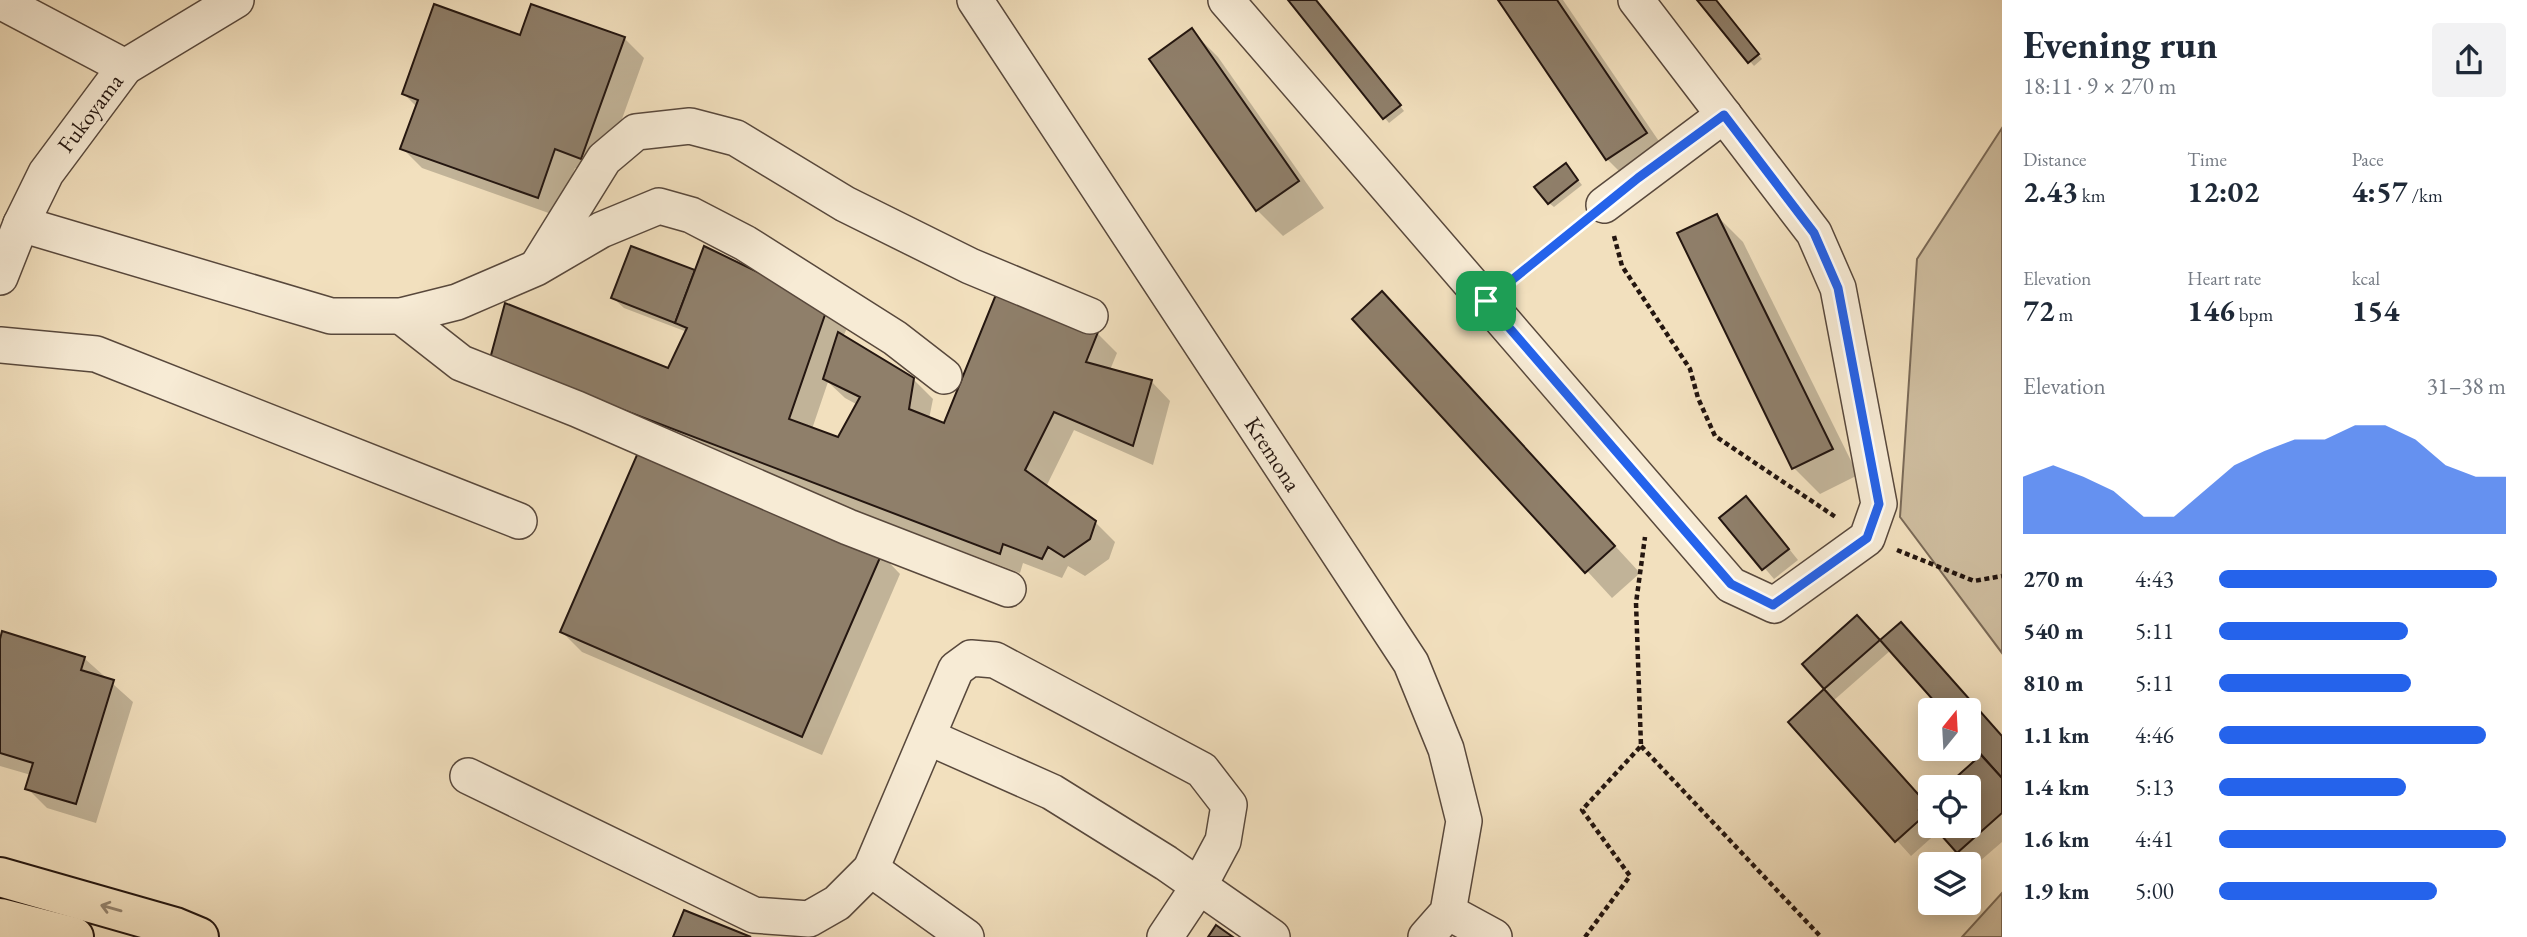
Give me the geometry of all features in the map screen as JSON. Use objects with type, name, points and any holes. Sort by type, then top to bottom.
[{"type":"main road","points":[[0,877],[175,927],[199,937]]},
{"type":"main road","points":[[0,918],[74,937]]},
{"type":"street","name":"Fukoyama","points":[[0,277],[20,225],[46,173],[125,66],[236,0]]},
{"type":"street","name":"Kremona","points":[[975,0],[1411,663],[1446,749],[1465,821],[1437,924]]},
{"type":"street","points":[[1226,0],[1731,584],[1773,605],[1867,538],[1879,504],[1838,288],[1814,233],[1636,0]]},
{"type":"street","points":[[0,1],[125,66]]},
{"type":"street","points":[[1604,205],[1724,115]]},
{"type":"street","points":[[536,268],[604,159],[636,132],[690,126],[736,138],[856,210],[970,266],[1090,316]]},
{"type":"street","points":[[20,225],[331,316],[401,316],[457,302],[536,268],[601,230],[659,206],[691,215],[745,243],[895,338],[944,376]]},
{"type":"street","points":[[401,316],[461,363],[577,409],[848,527],[1009,589]]},
{"type":"street","points":[[0,345],[96,354],[519,521]]},
{"type":"street","points":[[467,776],[754,915],[809,919],[837,903],[871,870],[956,669],[971,658],[995,660],[1202,770],[1229,806],[1223,841],[1199,886],[1165,937]]},
{"type":"street","points":[[929,737],[1052,792],[1199,886],[1272,937]]},
{"type":"street","points":[[871,870],[966,937]]},
{"type":"street","points":[[1437,924],[1494,937]]},
{"type":"path","points":[[1486,301],[1604,205],[1622,266],[1690,369],[1698,398],[1715,436],[1867,538],[1974,581],[2002,576]]},
{"type":"path","points":[[1652,493],[1636,603],[1640,746],[1821,937]]},
{"type":"path","points":[[1585,937],[1630,876],[1582,810],[1640,746]]},
{"type":"shaded area","points":[[2002,128],[2002,653],[1900,517],[1917,259]]},
{"type":"shaded area","points":[[2002,893],[2002,937],[1962,937]]},
{"type":"building","points":[[1288,0],[1316,0],[1401,105],[1383,119]]},
{"type":"building","points":[[1498,0],[1557,0],[1647,133],[1606,160]]},
{"type":"building","points":[[1697,0],[1716,0],[1759,54],[1748,63]]},
{"type":"building","points":[[434,4],[520,35],[531,4],[625,37],[581,159],[555,149],[538,198],[400,149],[418,100],[402,94]]},
{"type":"building","points":[[1192,28],[1299,181],[1256,211],[1149,59]]},
{"type":"building","points":[[1566,163],[1578,180],[1548,204],[1534,187]]},
{"type":"building","points":[[1717,214],[1833,449],[1792,469],[1677,233]]},
{"type":"building","points":[[631,246],[695,270],[675,323],[611,298]]},
{"type":"building","points":[[704,246],[828,306],[789,419],[838,437],[860,397],[823,379],[838,332],[914,378],[909,409],[944,423],[997,292],[1098,332],[1086,362],[1152,380],[1133,446],[1054,412],[1025,470],[1096,521],[1090,539],[1064,557],[1048,547],[1042,559],[1003,544],[1000,554],[490,359],[505,303],[668,368],[687,328],[675,323]]},
{"type":"building","points":[[1382,291],[1615,546],[1585,573],[1352,319]]},
{"type":"building","points":[[640,448],[882,553],[802,737],[560,632]]},
{"type":"building","points":[[1746,496],[1789,549],[1762,570],[1719,518]]},
{"type":"building","points":[[1857,615],[1880,640],[1824,689],[1802,664]]},
{"type":"building","points":[[1901,622],[1968,698],[1931,698],[1880,640]]},
{"type":"building","points":[[2,631],[85,657],[81,670],[114,680],[76,804],[25,789],[33,763],[0,753]]},
{"type":"building","points":[[1824,689],[1918,794],[1918,821],[1895,842],[1788,722]]},
{"type":"building","points":[[1981,712],[2002,736],[2002,778],[1981,754]]},
{"type":"building","points":[[1981,755],[2002,778],[2002,813],[1981,832],[1981,775],[1959,775],[1974,761],[1981,761]]},
{"type":"building","points":[[1944,838],[1974,838],[1958,852]]},
{"type":"building","points":[[684,910],[751,937],[673,937]]},
{"type":"building","points":[[1216,925],[1233,937],[1208,937]]},
{"type":"route","points":[[1724,115],[1814,233],[1838,288],[1879,504],[1867,538],[1773,605],[1731,584],[1486,301],[1638,178],[1724,115]]}]
